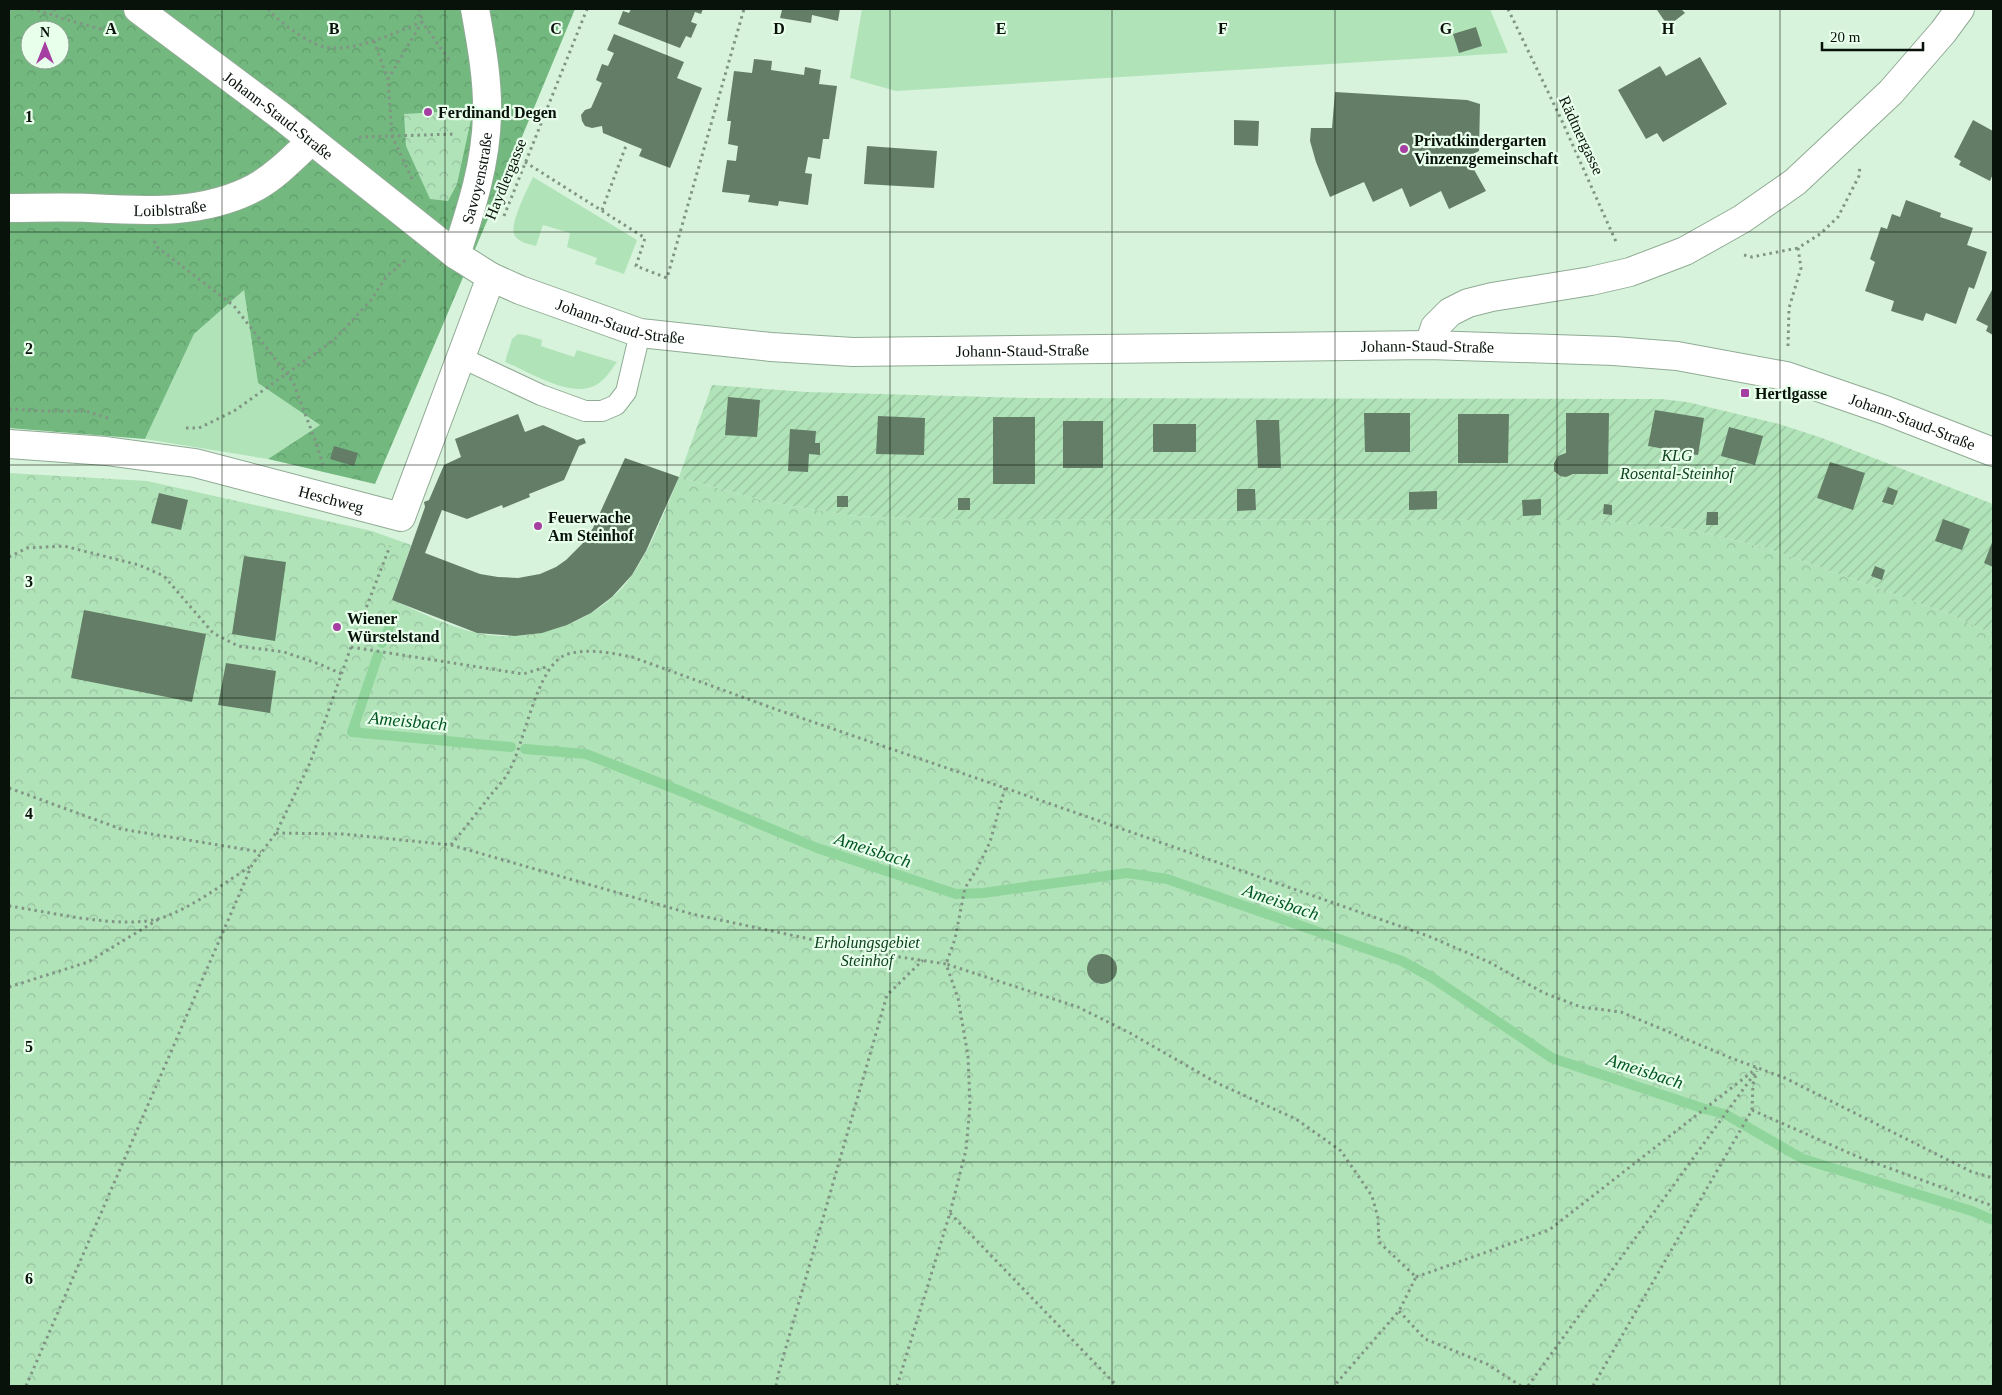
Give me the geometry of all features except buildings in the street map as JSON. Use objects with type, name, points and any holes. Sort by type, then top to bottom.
[{"type":"street","name":"Johann-Staud-Straße","points":[[138,9],[212,62],[456,255],[491,277],[535,296],[640,333],[771,347],[853,352],[1428,345],[1614,351],[1677,356],[1786,376],[1867,404],[1993,452]]},
{"type":"street","name":"Savoyenstraße","points":[[456,255],[473,202],[486,133],[487,112],[484,62],[475,9]]},
{"type":"street","points":[[1428,345],[1434,328],[1450,312],[1468,303],[1492,297],[1591,281],[1630,272],[1685,252],[1742,219],[1795,182],[1892,92],[1960,9]]},
{"type":"street","name":"Loiblstraße","points":[[9,208],[86,208],[139,211],[196,207],[222,201],[256,186],[275,173],[312,141]]},
{"type":"street","points":[[401,517],[491,277]]},
{"type":"street","name":"Heschweg","points":[[9,444],[106,451],[195,463],[401,517]]},
{"type":"lane","points":[[460,357],[541,395],[585,411],[602,411],[616,405],[626,392],[640,333]]},
{"type":"path","points":[[31,9],[57,17]]},
{"type":"path","points":[[268,9],[293,31],[309,41],[325,47],[339,48],[374,41],[422,22]]},
{"type":"path","points":[[388,79],[422,22],[419,9]]},
{"type":"path","name":"Haydlergasse","points":[[502,222],[587,9]]},
{"type":"path","points":[[525,162],[645,238],[636,266],[667,278],[744,9]]},
{"type":"path","name":"Rädtnergasse","points":[[1508,9],[1562,121],[1630,272]]},
{"type":"path","points":[[374,41],[388,79],[392,136],[412,180]]},
{"type":"path","points":[[312,141],[345,137],[486,133]]},
{"type":"path","points":[[602,210],[627,143]]},
{"type":"path","points":[[1788,354],[1789,308],[1801,268],[1798,248],[1820,234],[1838,216],[1859,176],[1860,161]]},
{"type":"path","points":[[139,211],[157,247],[234,306],[293,382],[318,445],[333,499]]},
{"type":"path","points":[[180,427],[199,428],[234,411],[334,340],[371,300],[386,277],[406,261],[428,234]]},
{"type":"path","points":[[9,409],[85,411],[109,418]]},
{"type":"path","points":[[26,1386],[252,865],[276,833],[310,763],[351,647],[401,517]]},
{"type":"path","points":[[9,557],[27,548],[64,546],[139,564],[164,576],[213,633],[238,646],[284,652],[342,674]]},
{"type":"path","points":[[351,647],[523,674],[550,666]]},
{"type":"path","points":[[452,845],[508,773],[526,728],[541,681],[550,666],[558,658],[568,654],[582,651],[610,652],[632,657],[778,710],[1428,936],[1489,962],[1544,993],[1581,1007],[1621,1012],[1731,1058],[1785,1078],[1972,1172],[1993,1178]]},
{"type":"path","points":[[9,788],[121,829],[261,852]]},
{"type":"path","points":[[897,1386],[950,1213],[966,1150],[970,1105],[968,1056],[958,998],[946,964],[955,939],[965,888],[990,842],[1005,788]]},
{"type":"path","points":[[276,833],[343,834],[452,845],[692,914],[880,954],[946,964],[1078,1007],[1130,1032],[1217,1083],[1296,1119],[1341,1151],[1372,1196],[1378,1218],[1379,1242],[1416,1277]]},
{"type":"path","points":[[9,987],[88,962],[162,918],[190,904],[252,865]]},
{"type":"path","points":[[9,906],[110,922],[138,922],[162,918]]},
{"type":"path","points":[[776,1386],[887,995],[923,960]]},
{"type":"path","points":[[1593,1386],[1752,1110],[1753,1084],[1758,1068]]},
{"type":"path","points":[[1334,1386],[1399,1311],[1416,1277],[1549,1230],[1758,1068]]},
{"type":"path","points":[[1528,1386],[1758,1068]]},
{"type":"path","points":[[1752,1110],[1856,1156],[1993,1206]]},
{"type":"path","points":[[950,1213],[1117,1386]]},
{"type":"path","points":[[1399,1311],[1425,1339],[1487,1364],[1522,1386]]},
{"type":"green space","points":[[9,9],[575,9],[375,484],[268,459],[320,425],[258,383],[244,290],[194,334],[145,439],[9,428]]},
{"type":"green space","points":[[862,9],[1490,9],[1508,53],[896,91],[850,78]]},
{"type":"green space","points":[[473,110],[457,184],[448,201],[430,199],[406,146],[404,114]]},
{"type":"green space","points":[[533,177],[637,240],[624,274],[595,264],[597,258],[567,247],[570,233],[543,225],[536,246],[525,243],[515,236],[514,224],[516,216]]},
{"type":"green space","points":[[244,290],[258,383],[320,425],[268,459],[145,439],[194,334]]},
{"type":"green space","points":[[518,334],[542,340],[541,346],[574,357],[577,350],[617,362],[605,378],[596,385],[575,389],[563,387],[505,362],[512,339]]},
{"type":"green space","name":"KLG Rosental-Steinhof","points":[[712,385],[806,392],[1028,398],[1661,399],[1687,402],[1779,424],[1822,438],[1993,504],[1993,634],[1949,614],[1767,548],[1698,531],[1597,520],[940,519],[856,516],[761,500],[679,477]]},
{"type":"green space","name":"Erholungsgebiet Steinhof","points":[[9,473],[147,481],[372,531],[411,545],[392,600],[455,627],[498,636],[520,636],[564,626],[584,617],[603,605],[619,591],[633,574],[647,551],[679,477],[761,500],[856,516],[940,519],[1598,520],[1698,531],[1767,548],[1949,614],[1993,634],[1993,1386],[9,1386]]},
{"type":"waterway","name":"Ameisbach","points":[[382,643],[395,615]]},
{"type":"waterway","name":"Ameisbach","points":[[378,655],[352,732],[511,747]]},
{"type":"waterway","name":"Ameisbach","points":[[525,749],[586,754],[817,848],[956,894],[983,893],[1127,873],[1167,879],[1402,961],[1431,977],[1552,1058],[1725,1114],[1803,1159],[1972,1211],[1993,1220]]},
{"type":"place","name":"Ferdinand Degen","points":[[428,112]]},
{"type":"place","name":"Privatkindergarten Vinzenzgemeinschaft","points":[[1404,149]]},
{"type":"place","name":"Hertlgasse","points":[[1745,393]]},
{"type":"place","name":"Feuerwache Am Steinhof","points":[[538,526]]},
{"type":"place","name":"Wiener Würstelstand","points":[[337,627]]}]
